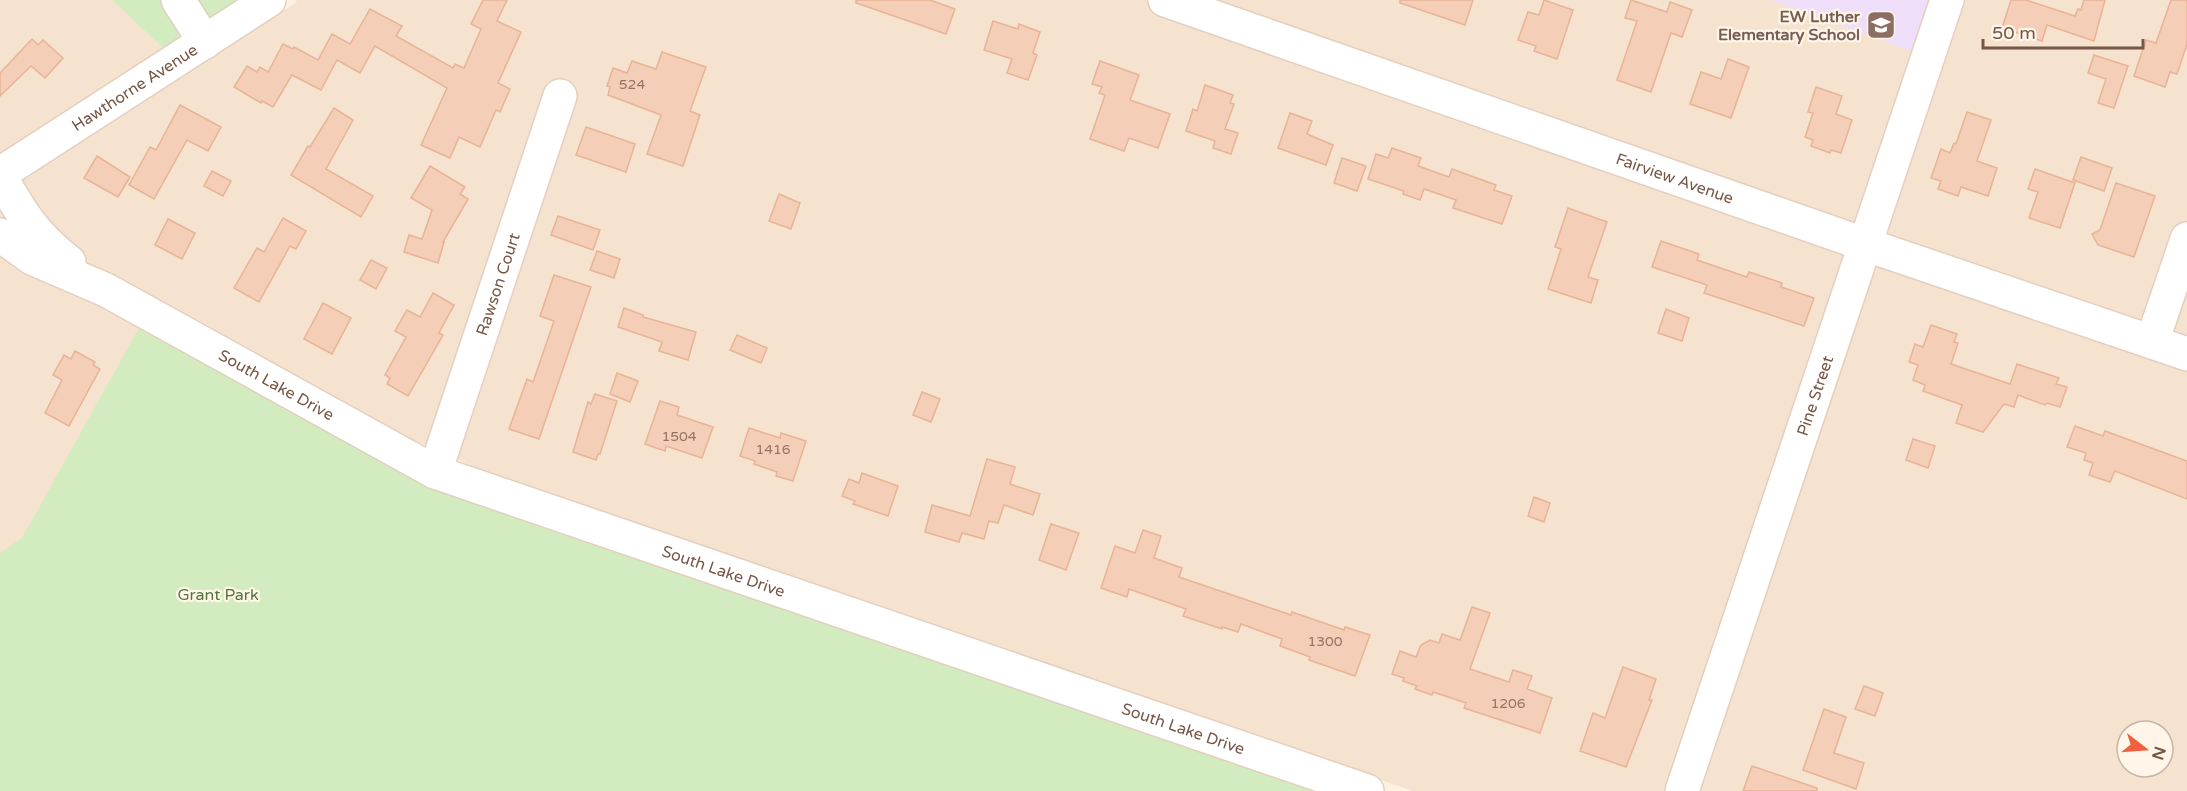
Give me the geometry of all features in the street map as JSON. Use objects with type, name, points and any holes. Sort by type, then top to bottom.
[{"type":"street","points":[[178,0],[205,42]]},
{"type":"street","name":"Hawthorne Avenue","points":[[0,175],[269,0]]},
{"type":"street","name":"Fairview Avenue","points":[[1165,0],[2187,354]]},
{"type":"street","name":"Pine Street","points":[[1682,791],[1947,0]]},
{"type":"street","name":"Rawson Court","points":[[435,472],[560,96]]},
{"type":"street","name":"South Lake Drive","points":[[0,175],[34,231],[49,246],[106,290]]},
{"type":"street","name":"South Lake Drive","points":[[0,235],[32,258],[106,290],[435,472],[1367,791]]},
{"type":"street","points":[[2152,342],[2187,239]]},
{"type":"shaded area","points":[[0,0],[112,0],[189,72],[297,2],[295,0],[2187,0],[2187,791],[1413,791],[477,468],[414,440],[155,302],[22,539],[0,553]]},
{"type":"shaded area","name":"EW Luther Elementary School","points":[[1772,0],[1929,0],[1911,51]]},
{"type":"green space","points":[[112,0],[238,0],[163,48]]},
{"type":"green space","name":"Grant Park","points":[[139,328],[439,490],[1319,791],[0,791],[0,553],[22,538]]},
{"type":"building","points":[[483,0],[507,0],[497,21],[521,32],[498,83],[510,89],[500,112],[496,110],[480,147],[459,137],[450,158],[421,145],[447,88],[375,46],[360,73],[337,60],[321,90],[292,75],[273,107],[262,101],[261,103],[234,87],[247,66],[257,72],[260,67],[268,72],[283,44],[293,49],[294,47],[318,60],[332,34],[350,44],[370,9],[402,26],[396,36],[453,68],[455,64],[464,68],[481,29],[471,24]]},
{"type":"building","points":[[856,0],[930,0],[955,9],[946,34],[856,3]]},
{"type":"building","points":[[1400,0],[1473,0],[1465,25],[1400,3]]},
{"type":"building","points":[[1544,0],[1573,10],[1557,59],[1534,51],[1536,46],[1518,40],[1528,12],[1539,15]]},
{"type":"building","points":[[1631,0],[1667,12],[1670,2],[1692,10],[1682,37],[1671,33],[1651,92],[1617,80],[1637,21],[1625,18]]},
{"type":"building","points":[[2011,0],[2026,0],[2075,16],[2078,9],[2081,10],[2084,0],[2105,0],[2094,41],[2047,25],[2042,41],[2002,28]]},
{"type":"building","points":[[2171,0],[2187,0],[2187,44],[2177,74],[2170,72],[2165,87],[2134,76],[2146,40],[2156,43]]},
{"type":"building","points":[[993,21],[1018,29],[1019,24],[1040,32],[1033,53],[1037,55],[1028,80],[1007,73],[1012,59],[984,50]]},
{"type":"building","points":[[32,39],[38,45],[43,40],[63,58],[45,78],[31,66],[0,96],[0,73]]},
{"type":"building","points":[[662,52],[706,67],[690,111],[700,115],[683,166],[647,154],[661,115],[608,95],[610,87],[607,86],[613,68],[627,73],[632,61],[656,69]]},
{"type":"building","points":[[2094,55],[2128,66],[2114,108],[2098,103],[2106,79],[2088,73]]},
{"type":"building","points":[[1728,59],[1749,67],[1731,118],[1690,104],[1701,72],[1721,79]]},
{"type":"building","points":[[1100,61],[1139,75],[1130,100],[1170,114],[1158,148],[1129,138],[1124,151],[1090,139],[1105,95],[1099,93],[1102,87],[1092,84]]},
{"type":"building","points":[[1205,85],[1233,95],[1230,103],[1234,104],[1225,129],[1238,133],[1231,154],[1213,148],[1215,141],[1186,131],[1193,109],[1197,111]]},
{"type":"building","points":[[1816,87],[1842,96],[1836,114],[1852,120],[1841,153],[1831,150],[1830,153],[1811,146],[1813,140],[1805,137],[1813,113],[1808,112]]},
{"type":"building","points":[[180,105],[221,127],[208,151],[187,140],[154,199],[129,185],[150,147],[156,150]]},
{"type":"building","points":[[334,108],[353,120],[326,169],[373,196],[361,217],[291,175]]},
{"type":"building","points":[[1967,112],[1991,120],[1977,161],[1997,168],[1988,196],[1961,187],[1958,196],[1938,189],[1941,181],[1931,178],[1941,149],[1950,153],[1954,143],[1956,144]]},
{"type":"building","points":[[1290,113],[1312,121],[1307,134],[1333,145],[1326,165],[1278,148]]},
{"type":"building","points":[[586,127],[635,144],[626,172],[576,155]]},
{"type":"building","points":[[1392,148],[1421,158],[1418,166],[1449,177],[1452,169],[1496,185],[1494,190],[1512,196],[1502,224],[1453,208],[1456,200],[1424,189],[1420,200],[1403,194],[1404,191],[1368,179],[1376,154],[1388,158]]},
{"type":"building","points":[[97,156],[130,177],[118,197],[84,178]]},
{"type":"building","points":[[2081,157],[2112,168],[2104,191],[2073,180]]},
{"type":"building","points":[[1342,158],[1366,166],[1357,191],[1334,183]]},
{"type":"building","points":[[430,166],[465,187],[460,194],[468,199],[443,242],[438,263],[404,252],[409,235],[422,239],[432,210],[411,198]]},
{"type":"building","points":[[2035,169],[2075,183],[2060,228],[2029,218],[2038,192],[2028,189]]},
{"type":"building","points":[[212,171],[231,181],[223,196],[204,186]]},
{"type":"building","points":[[2116,183],[2155,196],[2134,257],[2098,245],[2092,234],[2100,230]]},
{"type":"building","points":[[779,194],[800,203],[791,229],[769,221]]},
{"type":"building","points":[[1568,208],[1607,222],[1588,277],[1598,280],[1591,303],[1548,289],[1561,249],[1555,247]]},
{"type":"building","points":[[558,216],[600,230],[593,250],[551,235]]},
{"type":"building","points":[[283,218],[306,231],[296,249],[290,246],[259,302],[234,288],[257,248],[264,252]]},
{"type":"building","points":[[168,219],[195,233],[182,259],[155,245]]},
{"type":"building","points":[[1661,241],[1699,254],[1697,260],[1747,277],[1749,272],[1782,283],[1781,287],[1814,298],[1804,326],[1704,293],[1707,285],[1652,267]]},
{"type":"building","points":[[597,251],[620,259],[614,278],[590,270]]},
{"type":"building","points":[[371,260],[387,268],[376,289],[360,280]]},
{"type":"building","points":[[554,275],[591,287],[539,439],[509,429],[527,379],[533,382],[554,321],[540,316]]},
{"type":"building","points":[[433,293],[454,305],[439,333],[443,335],[408,396],[387,384],[390,378],[385,375],[406,337],[395,331],[407,310],[420,317]]},
{"type":"building","points":[[323,303],[351,318],[332,354],[304,339]]},
{"type":"building","points":[[624,308],[643,315],[643,317],[696,332],[688,360],[659,351],[662,342],[618,327]]},
{"type":"building","points":[[1666,309],[1689,318],[1682,341],[1658,333]]},
{"type":"building","points":[[1931,325],[1957,334],[1954,342],[1958,343],[1951,364],[2010,384],[2017,364],[2059,378],[2056,384],[2067,387],[2060,407],[2047,403],[2045,405],[2018,395],[2014,407],[2004,404],[1983,432],[1956,423],[1962,405],[1923,391],[1925,385],[1913,380],[1918,365],[1909,362],[1915,344],[1923,347]]},
{"type":"building","points":[[737,335],[767,348],[761,363],[730,350]]},
{"type":"building","points":[[75,351],[95,362],[93,365],[100,369],[69,426],[45,413],[62,380],[53,375],[64,355],[71,359]]},
{"type":"building","points":[[617,373],[638,381],[630,402],[610,394]]},
{"type":"building","points":[[922,392],[940,399],[931,422],[913,415]]},
{"type":"building","points":[[595,394],[617,401],[596,460],[573,452],[588,402],[591,404]]},
{"type":"building","points":[[660,401],[679,407],[677,415],[713,427],[702,458],[666,446],[665,451],[645,444]]},
{"type":"building","points":[[2075,426],[2103,436],[2105,431],[2187,461],[2187,499],[2115,471],[2110,482],[2089,475],[2093,463],[2084,460],[2086,453],[2067,447]]},
{"type":"building","points":[[749,428],[780,438],[781,433],[806,441],[793,481],[776,476],[777,472],[740,456]]},
{"type":"building","points":[[1913,439],[1935,446],[1928,468],[1906,460]]},
{"type":"building","points":[[987,459],[1015,467],[1010,484],[1040,494],[1033,515],[1004,505],[998,523],[989,521],[984,539],[962,533],[959,542],[925,532],[932,505],[970,516]]},
{"type":"building","points":[[862,473],[898,486],[888,516],[853,504],[855,501],[842,496],[849,479],[859,483]]},
{"type":"building","points":[[1534,497],[1550,503],[1544,522],[1528,516]]},
{"type":"building","points":[[1051,524],[1079,533],[1066,570],[1039,560]]},
{"type":"building","points":[[1143,530],[1161,536],[1154,558],[1182,568],[1179,577],[1291,615],[1292,612],[1344,630],[1345,627],[1370,635],[1355,676],[1309,660],[1310,657],[1280,646],[1282,639],[1241,624],[1238,632],[1222,627],[1222,629],[1183,616],[1186,609],[1129,589],[1127,597],[1101,588],[1115,546],[1135,553]]},
{"type":"building","points":[[1472,607],[1490,613],[1470,669],[1509,682],[1513,670],[1532,676],[1527,689],[1552,698],[1540,733],[1464,708],[1466,703],[1433,692],[1432,695],[1415,689],[1417,686],[1392,674],[1400,651],[1416,657],[1421,645],[1430,640],[1439,643],[1442,634],[1460,640]]},
{"type":"building","points":[[1623,667],[1656,679],[1649,700],[1652,700],[1626,767],[1580,751],[1593,713],[1605,718]]},
{"type":"building","points":[[1864,686],[1883,693],[1875,716],[1855,709]]},
{"type":"building","points":[[1824,709],[1846,717],[1834,753],[1864,763],[1856,789],[1803,770]]},
{"type":"building","points":[[1752,766],[1817,788],[1817,791],[1743,791]]},
{"type":"place","name":"EW Luther Elementary School","points":[[1881,25]]}]
